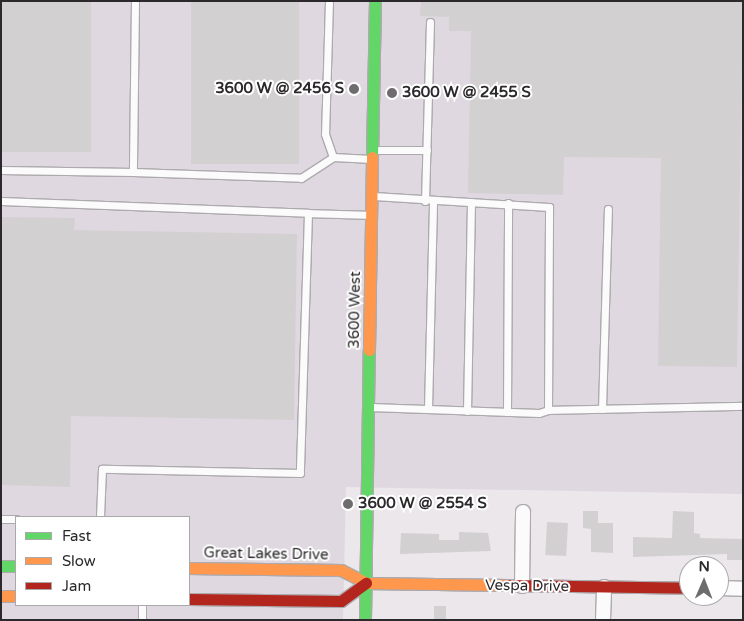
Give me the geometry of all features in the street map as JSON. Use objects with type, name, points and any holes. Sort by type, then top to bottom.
[{"type":"street","name":"3600 West","points":[[365,620],[375,1]]},
{"type":"street","points":[[522,586],[523,512]]},
{"type":"street","points":[[1,566],[15,566]]},
{"type":"street","name":"Great Lakes Drive","points":[[190,568],[341,570],[366,583]]},
{"type":"street","name":"Vespa Drive","points":[[366,583],[679,588]]},
{"type":"street","points":[[190,599],[341,601],[366,583]]},
{"type":"street","points":[[603,620],[604,587]]},
{"type":"street","points":[[729,588],[743,589]]},
{"type":"street","points":[[1,596],[15,596]]},
{"type":"lane","points":[[132,172],[135,1]]},
{"type":"lane","points":[[329,1],[325,134],[334,157]]},
{"type":"lane","points":[[428,410],[429,201],[427,150],[430,22]]},
{"type":"lane","points":[[1,170],[301,178],[334,157],[427,150]]},
{"type":"lane","points":[[372,196],[549,207],[548,410]]},
{"type":"lane","points":[[1,201],[372,215]]},
{"type":"lane","points":[[467,411],[471,202]]},
{"type":"lane","points":[[507,412],[508,204]]},
{"type":"lane","points":[[602,409],[608,209]]},
{"type":"lane","points":[[100,516],[102,469],[300,473],[308,213]]},
{"type":"lane","points":[[369,407],[507,412],[743,406]]},
{"type":"lane","points":[[1,519],[15,519]]},
{"type":"lane","points":[[142,606],[142,620]]},
{"type":"shaded area","points":[[1,1],[743,1],[743,494],[346,487],[343,620],[1,620]]},
{"type":"building","points":[[1,1],[91,1],[91,152],[1,152]]},
{"type":"building","points":[[191,1],[299,1],[299,164],[191,164]]},
{"type":"building","points":[[421,1],[743,1],[737,367],[658,366],[661,158],[564,157],[563,195],[468,193],[471,31],[449,31],[449,17],[420,16]]},
{"type":"building","points":[[1,217],[75,218],[74,230],[297,234],[294,420],[71,416],[70,487],[1,485]]},
{"type":"building","points":[[583,511],[598,511],[598,523],[613,523],[613,553],[591,552],[591,529],[583,528]]},
{"type":"building","points":[[673,511],[694,512],[694,533],[700,534],[700,538],[743,539],[743,560],[729,560],[727,554],[633,557],[633,537],[672,538]]},
{"type":"building","points":[[547,522],[568,523],[566,556],[545,555]]},
{"type":"building","points":[[459,532],[488,533],[491,551],[400,554],[401,533],[439,534],[439,540],[459,540]]},
{"type":"building","points":[[434,606],[446,606],[446,620],[434,620]]},
{"type":"traffic: fast","points":[[372,157],[375,1]]},
{"type":"traffic: fast","points":[[365,620],[369,350]]},
{"type":"traffic: fast","points":[[1,566],[15,566]]},
{"type":"traffic: slow","points":[[369,350],[372,157]]},
{"type":"traffic: slow","points":[[190,568],[341,570],[366,583],[507,585]]},
{"type":"traffic: slow","points":[[1,596],[15,596]]},
{"type":"traffic: jam","points":[[190,599],[341,601],[366,583]]},
{"type":"traffic: jam","points":[[507,585],[679,588]]},
{"type":"place","name":"3600 W @ 2456 S","points":[[354,89]]},
{"type":"place","name":"3600 W @ 2455 S","points":[[392,93]]},
{"type":"place","name":"3600 W @ 2554 S","points":[[348,504]]}]
